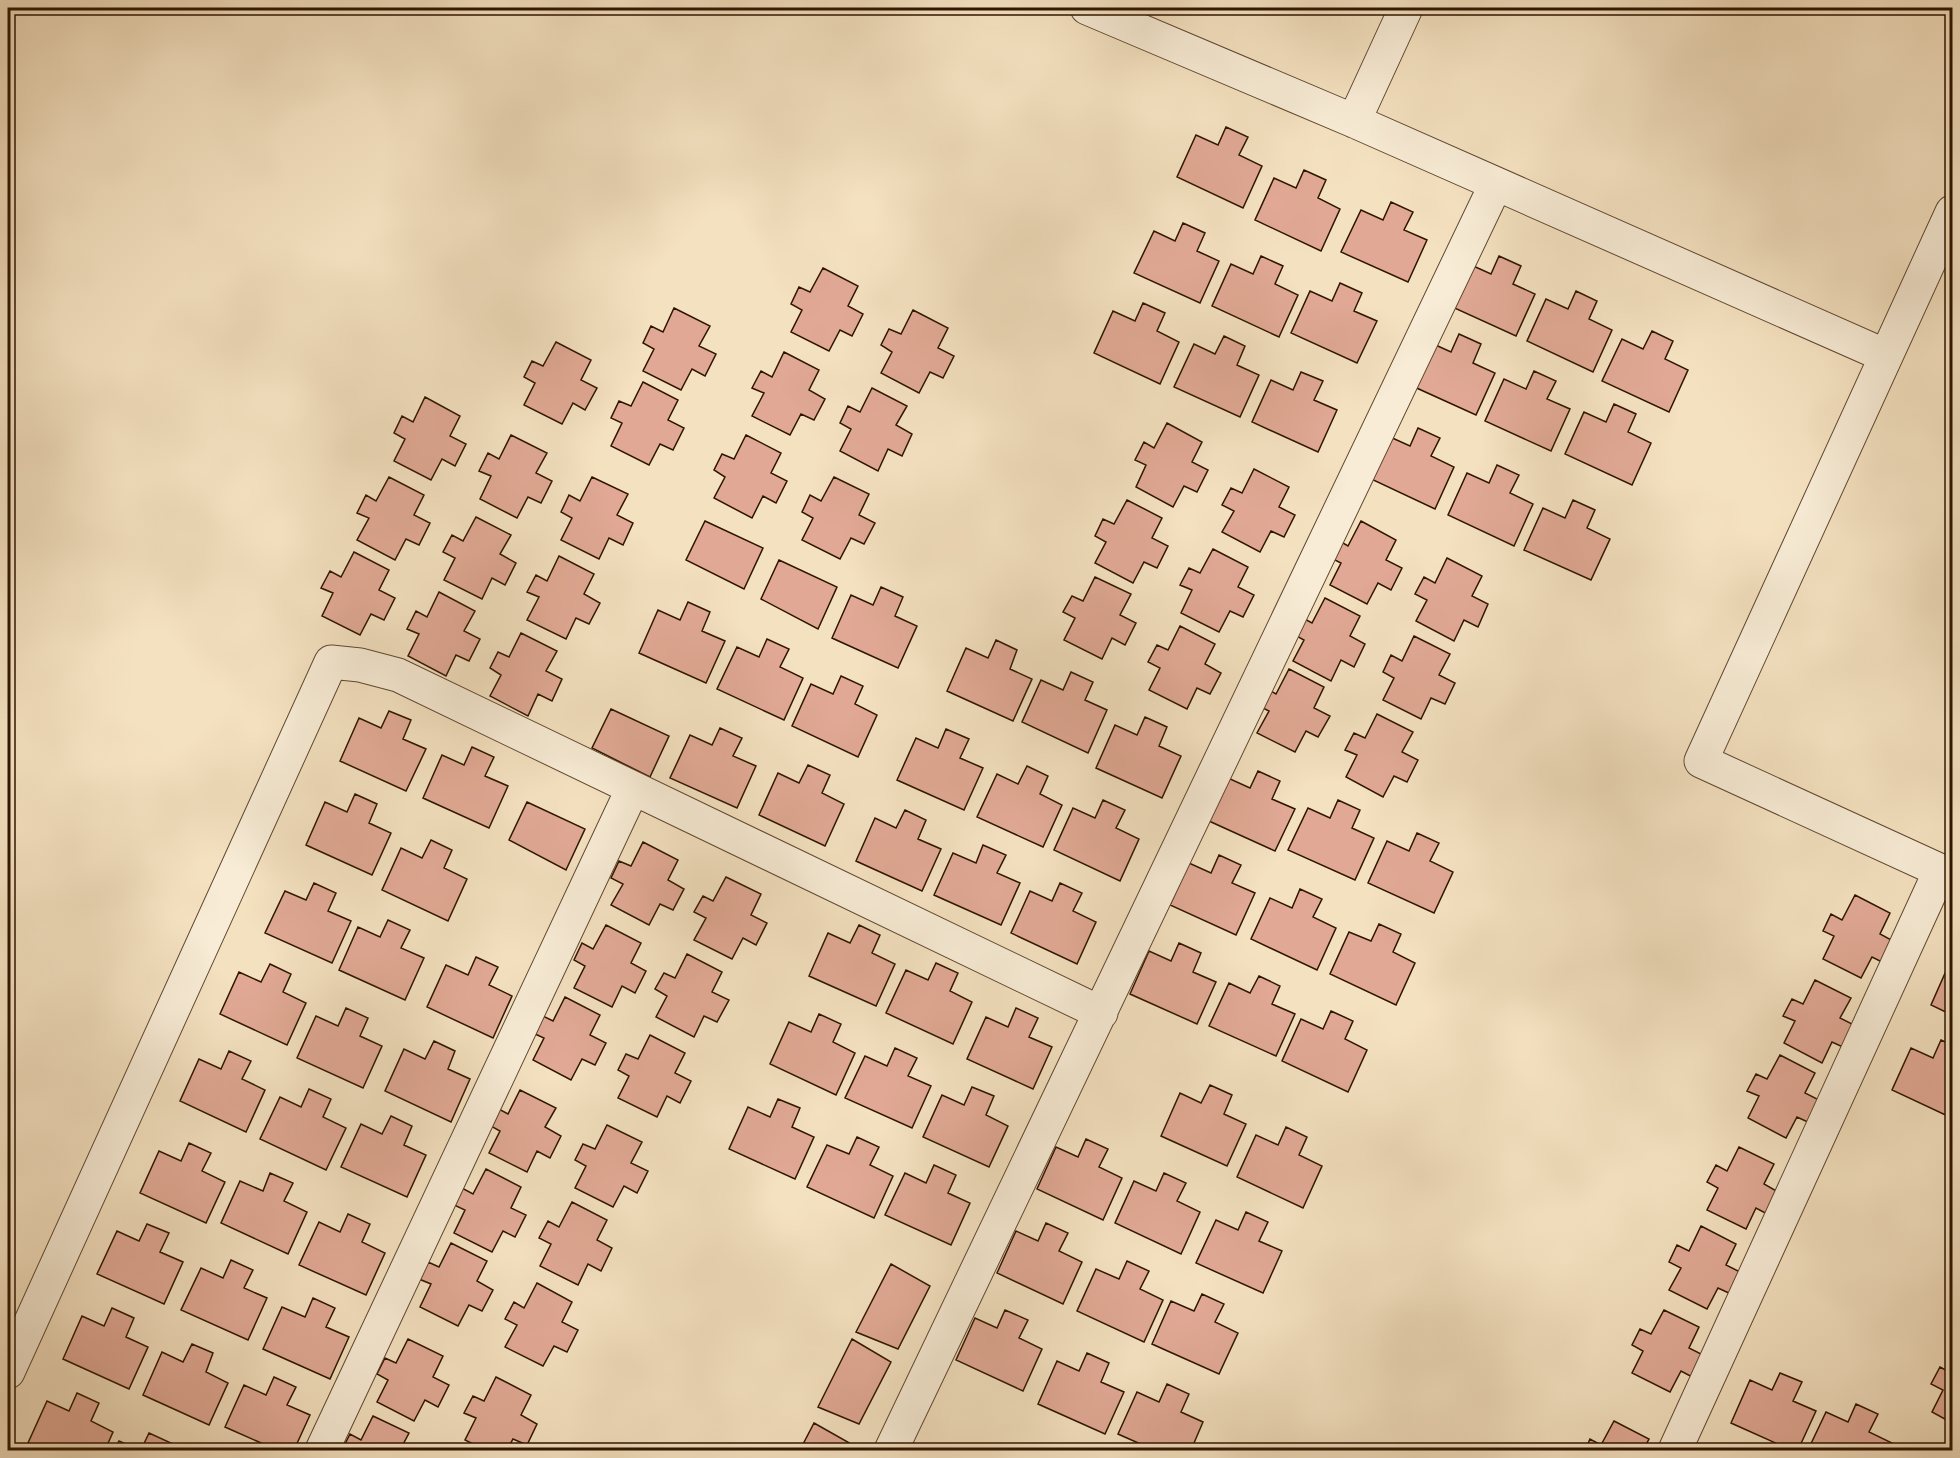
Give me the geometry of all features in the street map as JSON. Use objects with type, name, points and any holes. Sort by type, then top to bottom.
[{"type":"street","points":[[1087,8],[1354,122],[1886,356]]},
{"type":"street","points":[[1354,122],[1406,8]]},
{"type":"street","points":[[891,1450],[1496,184]]},
{"type":"street","points":[[1675,1450],[1946,874],[1701,761],[1953,212]]},
{"type":"street","points":[[8,1372],[331,662],[360,665],[398,675],[1101,1012]]},
{"type":"street","points":[[322,1450],[633,788]]},
{"type":"building","points":[[1226,127],[1248,137],[1239,155],[1262,166],[1243,208],[1177,177],[1196,135],[1218,145]]},
{"type":"building","points":[[1304,170],[1326,180],[1318,198],[1340,209],[1321,251],[1255,220],[1274,178],[1296,188]]},
{"type":"building","points":[[1391,202],[1413,212],[1404,230],[1427,240],[1408,282],[1341,252],[1361,210],[1383,220]]},
{"type":"building","points":[[1183,223],[1205,233],[1197,251],[1219,261],[1200,303],[1134,273],[1154,231],[1175,241]]},
{"type":"building","points":[[1261,256],[1283,266],[1275,284],[1298,295],[1279,337],[1212,306],[1231,264],[1253,274]]},
{"type":"building","points":[[1499,256],[1521,266],[1513,284],[1535,294],[1516,336],[1450,306],[1469,264],[1491,274]]},
{"type":"building","points":[[823,268],[858,286],[848,306],[863,314],[852,336],[840,330],[829,351],[791,332],[802,310],[791,304],[799,287],[810,292]]},
{"type":"building","points":[[1340,283],[1362,293],[1354,311],[1377,321],[1357,363],[1291,333],[1310,291],[1332,301]]},
{"type":"building","points":[[1576,291],[1597,301],[1589,319],[1612,330],[1593,372],[1527,341],[1546,299],[1568,309]]},
{"type":"building","points":[[1143,303],[1165,313],[1157,331],[1179,342],[1160,384],[1094,353],[1113,311],[1135,321]]},
{"type":"building","points":[[674,308],[710,326],[699,346],[716,354],[705,376],[692,369],[681,390],[643,371],[654,349],[643,343],[651,326],[663,332]]},
{"type":"building","points":[[913,310],[948,328],[938,348],[954,356],[943,378],[930,372],[919,393],[881,373],[892,352],[881,345],[889,329],[901,334]]},
{"type":"building","points":[[1652,331],[1673,341],[1665,359],[1688,370],[1669,412],[1602,381],[1622,339],[1643,349]]},
{"type":"building","points":[[1459,334],[1481,344],[1473,363],[1495,373],[1476,415],[1410,385],[1429,342],[1451,352]]},
{"type":"building","points":[[1224,336],[1245,346],[1237,365],[1259,375],[1240,417],[1174,387],[1194,344],[1215,354]]},
{"type":"building","points":[[556,342],[591,360],[581,380],[597,388],[585,410],[573,403],[562,424],[524,405],[535,383],[524,377],[532,361],[543,366]]},
{"type":"building","points":[[784,352],[819,370],[809,390],[825,399],[814,420],[801,414],[790,435],[752,416],[764,393],[752,388],[761,371],[772,377]]},
{"type":"building","points":[[1534,371],[1556,381],[1547,399],[1570,409],[1551,451],[1485,421],[1504,379],[1526,389]]},
{"type":"building","points":[[1301,372],[1323,381],[1314,400],[1337,410],[1318,452],[1252,422],[1271,380],[1293,390]]},
{"type":"building","points":[[643,382],[678,400],[668,420],[684,428],[673,450],[660,444],[649,465],[611,446],[622,423],[611,418],[619,401],[631,406]]},
{"type":"building","points":[[872,388],[907,406],[896,425],[912,434],[902,456],[888,449],[878,471],[840,451],[851,429],[840,423],[848,406],[860,412]]},
{"type":"building","points":[[425,397],[460,416],[450,436],[466,444],[455,466],[442,459],[431,480],[394,461],[405,439],[394,433],[402,416],[413,422]]},
{"type":"building","points":[[1614,404],[1636,414],[1628,432],[1651,443],[1632,485],[1565,454],[1584,412],[1606,422]]},
{"type":"building","points":[[1167,423],[1202,442],[1192,462],[1208,470],[1197,492],[1184,486],[1173,507],[1136,487],[1146,465],[1135,460],[1144,442],[1154,448]]},
{"type":"building","points":[[1418,428],[1440,438],[1431,456],[1454,467],[1435,509],[1369,478],[1388,436],[1410,446]]},
{"type":"building","points":[[511,435],[547,453],[536,473],[552,481],[541,503],[528,497],[517,518],[480,499],[491,476],[479,471],[488,453],[499,459]]},
{"type":"building","points":[[746,435],[781,453],[771,473],[787,481],[776,503],[763,496],[752,518],[714,498],[725,477],[714,470],[722,454],[734,459]]},
{"type":"building","points":[[1497,465],[1519,475],[1510,493],[1533,504],[1514,546],[1448,515],[1467,473],[1489,483]]},
{"type":"building","points":[[1254,469],[1289,487],[1279,507],[1295,515],[1284,537],[1271,531],[1260,552],[1222,532],[1234,511],[1222,505],[1231,488],[1242,493]]},
{"type":"building","points":[[389,477],[424,495],[414,515],[430,523],[419,545],[406,539],[395,560],[357,540],[369,518],[357,513],[366,495],[376,501]]},
{"type":"building","points":[[592,477],[628,494],[617,515],[633,523],[623,545],[609,538],[599,559],[561,540],[572,518],[561,512],[569,495],[580,501]]},
{"type":"building","points":[[834,477],[869,494],[859,515],[875,523],[864,544],[851,538],[840,559],[802,540],[813,518],[802,512],[810,495],[821,501]]},
{"type":"building","points":[[1127,500],[1162,518],[1152,538],[1168,546],[1157,568],[1144,562],[1133,583],[1095,563],[1106,542],[1095,536],[1103,519],[1114,524]]},
{"type":"building","points":[[1573,500],[1595,510],[1587,528],[1610,539],[1591,580],[1524,550],[1543,508],[1565,518]]},
{"type":"building","points":[[476,517],[511,535],[500,554],[516,563],[505,585],[492,578],[482,599],[444,580],[455,558],[443,552],[452,535],[463,541]]},
{"type":"building","points":[[705,521],[763,548],[744,589],[686,560]]},
{"type":"building","points":[[1361,521],[1396,540],[1386,560],[1402,568],[1391,590],[1378,583],[1367,604],[1330,585],[1341,563],[1329,557],[1338,540],[1348,546]]},
{"type":"building","points":[[1213,549],[1248,567],[1238,587],[1254,595],[1243,617],[1230,611],[1219,632],[1181,613],[1192,590],[1180,585],[1189,568],[1200,573]]},
{"type":"building","points":[[354,552],[389,570],[379,590],[395,598],[384,620],[371,614],[360,635],[322,616],[333,593],[321,588],[330,571],[341,577]]},
{"type":"building","points":[[559,556],[594,574],[584,594],[600,603],[589,624],[576,618],[566,639],[527,620],[539,597],[527,592],[536,575],[547,581]]},
{"type":"building","points":[[1447,558],[1482,576],[1472,596],[1488,604],[1478,627],[1464,620],[1454,641],[1416,621],[1427,600],[1415,594],[1424,577],[1435,583]]},
{"type":"building","points":[[779,560],[837,587],[818,629],[761,599]]},
{"type":"building","points":[[1095,577],[1131,594],[1120,615],[1136,623],[1125,645],[1112,638],[1102,659],[1064,640],[1075,618],[1063,612],[1072,596],[1083,601]]},
{"type":"building","points":[[881,587],[903,597],[895,616],[917,626],[898,668],[832,638],[851,595],[873,605]]},
{"type":"building","points":[[439,592],[475,611],[464,631],[480,639],[469,661],[456,655],[446,676],[408,656],[419,634],[407,629],[416,611],[427,617]]},
{"type":"building","points":[[1325,598],[1360,616],[1350,636],[1365,644],[1354,667],[1341,660],[1331,681],[1293,661],[1304,640],[1293,634],[1301,617],[1312,623]]},
{"type":"building","points":[[688,602],[710,612],[702,631],[725,641],[706,683],[639,653],[658,610],[680,620]]},
{"type":"building","points":[[1180,626],[1215,644],[1205,664],[1221,673],[1210,694],[1197,688],[1187,709],[1149,690],[1160,668],[1148,662],[1157,645],[1168,650]]},
{"type":"building","points":[[521,633],[557,651],[546,671],[562,679],[552,701],[538,694],[528,716],[490,696],[501,675],[490,668],[498,652],[509,657]]},
{"type":"building","points":[[1414,636],[1450,654],[1439,675],[1455,683],[1445,704],[1431,698],[1421,719],[1383,700],[1394,678],[1383,672],[1391,655],[1402,661]]},
{"type":"building","points":[[767,639],[789,649],[780,667],[803,678],[784,720],[717,689],[737,647],[759,657]]},
{"type":"building","points":[[996,640],[1017,650],[1010,669],[1032,679],[1013,721],[947,691],[966,648],[988,658]]},
{"type":"building","points":[[1289,669],[1324,687],[1314,708],[1330,716],[1318,737],[1306,731],[1295,752],[1257,733],[1269,711],[1257,705],[1265,688],[1276,694]]},
{"type":"building","points":[[1071,672],[1093,682],[1085,700],[1107,710],[1088,753],[1022,722],[1041,680],[1063,690]]},
{"type":"building","points":[[841,676],[863,686],[855,704],[877,715],[858,757],[792,726],[811,684],[833,694]]},
{"type":"building","points":[[611,709],[669,736],[650,777],[592,748]]},
{"type":"building","points":[[389,711],[411,720],[403,739],[426,749],[406,791],[340,761],[359,718],[381,728]]},
{"type":"building","points":[[1377,714],[1413,732],[1402,752],[1418,760],[1407,782],[1394,776],[1383,797],[1346,777],[1357,755],[1345,750],[1354,733],[1365,738]]},
{"type":"building","points":[[1145,717],[1167,727],[1159,746],[1181,756],[1162,798],[1096,768],[1115,725],[1137,735]]},
{"type":"building","points":[[720,728],[742,738],[733,756],[756,766],[737,808],[670,778],[690,735],[712,745]]},
{"type":"building","points":[[946,729],[969,739],[960,758],[983,768],[964,810],[897,780],[916,738],[938,748]]},
{"type":"building","points":[[472,747],[494,757],[485,776],[508,786],[489,828],[423,798],[442,755],[464,765]]},
{"type":"building","points":[[808,765],[830,775],[822,793],[844,804],[825,846],[759,815],[778,773],[799,783]]},
{"type":"building","points":[[1027,766],[1048,776],[1040,794],[1062,805],[1043,847],[977,817],[997,774],[1018,784]]},
{"type":"building","points":[[1258,771],[1280,781],[1272,799],[1295,809],[1275,851],[1209,821],[1228,778],[1250,788]]},
{"type":"building","points":[[355,794],[377,804],[369,823],[391,833],[372,875],[306,845],[325,802],[347,812]]},
{"type":"building","points":[[1103,800],[1125,810],[1116,828],[1139,839],[1120,881],[1054,850],[1073,808],[1095,818]]},
{"type":"building","points":[[1338,800],[1360,810],[1352,828],[1374,838],[1355,880],[1288,850],[1308,808],[1330,818]]},
{"type":"building","points":[[527,802],[585,829],[566,870],[509,840]]},
{"type":"building","points":[[905,810],[926,820],[918,839],[941,849],[922,891],[856,861],[875,818],[896,828]]},
{"type":"building","points":[[1417,833],[1439,843],[1430,861],[1453,872],[1434,913],[1368,883],[1387,841],[1409,851]]},
{"type":"building","points":[[431,840],[452,850],[444,868],[467,879],[448,921],[382,890],[401,848],[422,858]]},
{"type":"building","points":[[643,842],[678,860],[668,880],[684,889],[673,910],[660,904],[649,925],[611,905],[623,884],[611,878],[619,861],[631,866]]},
{"type":"building","points":[[983,845],[1006,855],[997,873],[1020,883],[1001,925],[934,895],[953,853],[976,863]]},
{"type":"building","points":[[1219,855],[1241,865],[1232,883],[1255,893],[1236,935],[1170,905],[1189,863],[1211,873]]},
{"type":"building","points":[[726,877],[761,894],[751,915],[767,923],[756,945],[743,938],[732,959],[694,940],[706,918],[694,912],[703,896],[713,901]]},
{"type":"building","points":[[314,883],[336,893],[328,911],[351,921],[332,963],[265,933],[285,891],[306,900]]},
{"type":"building","points":[[1060,883],[1082,893],[1073,911],[1096,922],[1077,964],[1011,933],[1030,891],[1052,901]]},
{"type":"building","points":[[1300,889],[1322,899],[1313,917],[1336,928],[1317,970],[1251,939],[1270,898],[1292,908]]},
{"type":"building","points":[[1855,895],[1890,913],[1880,934],[1895,942],[1884,963],[1872,957],[1861,978],[1823,959],[1834,936],[1823,931],[1831,914],[1842,920]]},
{"type":"building","points":[[388,920],[410,930],[401,948],[424,958],[405,1000],[339,970],[358,927],[380,937]]},
{"type":"building","points":[[1379,924],[1401,934],[1393,952],[1415,963],[1396,1005],[1330,974],[1349,932],[1371,941]]},
{"type":"building","points":[[606,925],[641,943],[631,963],[646,971],[635,993],[622,986],[612,1007],[574,988],[585,966],[574,960],[582,943],[593,949]]},
{"type":"building","points":[[859,925],[880,935],[872,953],[895,964],[876,1006],[809,976],[828,933],[850,943]]},
{"type":"building","points":[[1179,943],[1201,953],[1193,972],[1216,982],[1197,1024],[1130,994],[1149,951],[1171,961]]},
{"type":"building","points":[[687,954],[722,972],[712,992],[729,1000],[717,1022],[704,1016],[694,1037],[656,1017],[667,996],[655,989],[664,973],[675,978]]},
{"type":"building","points":[[476,957],[498,967],[489,985],[512,996],[493,1038],[427,1007],[446,965],[468,975]]},
{"type":"building","points":[[1950,962],[1952,963],[1952,1015],[1931,1005]]},
{"type":"building","points":[[936,963],[958,973],[950,991],[972,1002],[953,1044],[886,1013],[906,970],[928,980]]},
{"type":"building","points":[[270,964],[291,974],[283,992],[306,1003],[287,1045],[220,1014],[239,972],[261,982]]},
{"type":"building","points":[[1259,976],[1280,986],[1272,1004],[1295,1014],[1276,1056],[1209,1026],[1229,983],[1250,993]]},
{"type":"building","points":[[1815,980],[1851,998],[1840,1018],[1856,1026],[1845,1048],[1832,1042],[1822,1063],[1784,1043],[1795,1021],[1783,1016],[1792,999],[1803,1004]]},
{"type":"building","points":[[565,997],[600,1015],[590,1035],[606,1043],[595,1065],[582,1059],[571,1080],[533,1060],[544,1038],[533,1033],[541,1015],[553,1021]]},
{"type":"building","points":[[346,1008],[368,1018],[360,1036],[382,1046],[363,1088],[297,1058],[316,1016],[338,1026]]},
{"type":"building","points":[[1016,1008],[1038,1018],[1029,1037],[1052,1047],[1033,1089],[967,1059],[986,1017],[1008,1027]]},
{"type":"building","points":[[1331,1011],[1353,1021],[1345,1039],[1367,1050],[1348,1092],[1282,1061],[1301,1019],[1323,1029]]},
{"type":"building","points":[[819,1014],[841,1024],[833,1042],[855,1053],[836,1095],[770,1064],[789,1022],[811,1032]]},
{"type":"building","points":[[650,1035],[685,1053],[675,1073],[691,1081],[680,1103],[667,1096],[657,1117],[618,1098],[629,1076],[618,1070],[626,1054],[638,1059]]},
{"type":"building","points":[[1941,1040],[1952,1045],[1952,1118],[1892,1090],[1911,1048],[1933,1058]]},
{"type":"building","points":[[434,1041],[455,1051],[448,1069],[470,1079],[451,1122],[385,1091],[404,1049],[425,1059]]},
{"type":"building","points":[[895,1048],[917,1058],[908,1076],[931,1086],[912,1128],[845,1098],[865,1056],[887,1066]]},
{"type":"building","points":[[229,1051],[251,1061],[242,1079],[265,1090],[246,1132],[180,1101],[199,1059],[221,1069]]},
{"type":"building","points":[[1780,1055],[1815,1073],[1805,1093],[1821,1101],[1810,1123],[1797,1117],[1786,1138],[1748,1118],[1759,1096],[1747,1091],[1756,1074],[1767,1079]]},
{"type":"building","points":[[1210,1085],[1232,1095],[1224,1114],[1246,1124],[1227,1166],[1161,1136],[1180,1093],[1201,1103]]},
{"type":"building","points":[[972,1087],[994,1096],[986,1115],[1008,1126],[989,1167],[923,1137],[942,1095],[964,1105]]},
{"type":"building","points":[[309,1089],[331,1099],[323,1117],[346,1128],[326,1170],[260,1139],[280,1097],[301,1107]]},
{"type":"building","points":[[520,1090],[556,1108],[545,1127],[561,1136],[550,1158],[537,1151],[527,1172],[489,1153],[500,1131],[489,1125],[497,1108],[508,1114]]},
{"type":"building","points":[[778,1099],[800,1108],[792,1127],[814,1137],[795,1179],[729,1149],[748,1107],[770,1117]]},
{"type":"building","points":[[391,1116],[412,1126],[404,1145],[426,1155],[407,1197],[341,1167],[361,1124],[382,1134]]},
{"type":"building","points":[[607,1125],[642,1142],[631,1163],[648,1171],[637,1193],[624,1186],[613,1207],[575,1188],[586,1166],[575,1160],[583,1144],[595,1149]]},
{"type":"building","points":[[1286,1127],[1307,1137],[1299,1155],[1322,1166],[1303,1208],[1237,1177],[1256,1135],[1278,1145]]},
{"type":"building","points":[[857,1137],[879,1147],[870,1165],[893,1176],[874,1218],[807,1187],[827,1145],[849,1154]]},
{"type":"building","points":[[1086,1139],[1108,1149],[1099,1167],[1122,1178],[1103,1220],[1037,1189],[1056,1147],[1078,1157]]},
{"type":"building","points":[[189,1143],[211,1153],[202,1171],[225,1182],[206,1223],[140,1193],[159,1151],[181,1161]]},
{"type":"building","points":[[1739,1147],[1774,1164],[1764,1184],[1780,1193],[1769,1215],[1756,1208],[1746,1229],[1707,1210],[1718,1188],[1707,1182],[1716,1165],[1727,1171]]},
{"type":"building","points":[[934,1165],[956,1175],[948,1193],[970,1203],[951,1245],[885,1215],[905,1173],[926,1183]]},
{"type":"building","points":[[486,1169],[521,1187],[511,1208],[526,1215],[515,1237],[503,1231],[492,1252],[454,1233],[465,1210],[454,1205],[462,1188],[473,1194]]},
{"type":"building","points":[[270,1173],[293,1183],[284,1201],[307,1212],[288,1254],[221,1223],[240,1181],[263,1191]]},
{"type":"building","points":[[1164,1173],[1186,1183],[1177,1201],[1200,1212],[1181,1254],[1115,1223],[1134,1181],[1156,1191]]},
{"type":"building","points":[[572,1202],[607,1220],[597,1240],[612,1248],[601,1271],[588,1264],[578,1285],[540,1266],[551,1244],[539,1238],[548,1221],[559,1227]]},
{"type":"building","points":[[1246,1212],[1268,1222],[1259,1241],[1282,1251],[1263,1293],[1196,1263],[1216,1220],[1238,1230]]},
{"type":"building","points":[[348,1214],[370,1224],[362,1242],[385,1253],[366,1295],[299,1265],[319,1222],[340,1232]]},
{"type":"building","points":[[1046,1223],[1068,1233],[1059,1251],[1082,1262],[1063,1304],[997,1273],[1016,1231],[1038,1241]]},
{"type":"building","points":[[147,1224],[169,1233],[160,1252],[183,1262],[164,1304],[97,1274],[117,1231],[139,1241]]},
{"type":"building","points":[[1701,1226],[1736,1244],[1726,1265],[1742,1273],[1731,1294],[1718,1288],[1707,1309],[1669,1290],[1681,1268],[1669,1262],[1677,1245],[1689,1251]]},
{"type":"building","points":[[451,1243],[487,1261],[477,1281],[493,1290],[482,1311],[469,1305],[458,1326],[420,1307],[431,1284],[419,1279],[428,1262],[439,1267]]},
{"type":"building","points":[[231,1260],[253,1270],[244,1288],[267,1298],[248,1340],[181,1310],[201,1268],[223,1278]]},
{"type":"building","points":[[1127,1261],[1149,1271],[1140,1289],[1163,1300],[1144,1342],[1077,1311],[1096,1269],[1119,1279]]},
{"type":"building","points":[[891,1264],[930,1286],[898,1349],[856,1332]]},
{"type":"building","points":[[537,1283],[572,1302],[562,1322],[578,1330],[567,1352],[554,1346],[543,1366],[505,1347],[517,1325],[505,1319],[514,1302],[524,1308]]},
{"type":"building","points":[[1202,1294],[1224,1304],[1215,1322],[1238,1333],[1219,1374],[1152,1344],[1171,1301],[1194,1311]]},
{"type":"building","points":[[313,1298],[335,1308],[326,1327],[349,1337],[330,1379],[263,1349],[282,1307],[305,1317]]},
{"type":"building","points":[[112,1308],[134,1318],[126,1337],[148,1347],[129,1389],[63,1359],[82,1316],[104,1326]]},
{"type":"building","points":[[1005,1310],[1028,1320],[1019,1338],[1042,1349],[1023,1391],[956,1360],[975,1318],[997,1328]]},
{"type":"building","points":[[1664,1310],[1699,1327],[1689,1348],[1705,1356],[1694,1378],[1681,1371],[1670,1392],[1632,1373],[1643,1351],[1632,1345],[1640,1329],[1651,1334]]},
{"type":"building","points":[[408,1339],[443,1356],[433,1377],[449,1385],[438,1407],[425,1400],[414,1421],[377,1402],[388,1380],[377,1374],[385,1358],[396,1363]]},
{"type":"building","points":[[852,1339],[891,1362],[859,1424],[818,1407]]},
{"type":"building","points":[[192,1344],[213,1353],[206,1372],[228,1383],[209,1425],[143,1395],[162,1352],[183,1362]]},
{"type":"building","points":[[1087,1353],[1109,1363],[1101,1382],[1124,1392],[1105,1434],[1038,1404],[1057,1361],[1079,1371]]},
{"type":"building","points":[[1940,1367],[1951,1373],[1952,1370],[1952,1423],[1932,1412],[1943,1390],[1931,1384]]},
{"type":"building","points":[[1780,1373],[1802,1382],[1793,1401],[1816,1411],[1798,1450],[1791,1450],[1731,1423],[1750,1380],[1772,1390]]},
{"type":"building","points":[[274,1377],[296,1387],[287,1405],[310,1415],[294,1450],[277,1450],[225,1427],[244,1385],[266,1395]]},
{"type":"building","points":[[496,1377],[531,1395],[521,1415],[537,1424],[527,1445],[513,1439],[507,1450],[485,1450],[465,1440],[476,1418],[464,1413],[473,1396],[484,1401]]},
{"type":"building","points":[[1167,1384],[1189,1394],[1181,1412],[1203,1422],[1191,1450],[1154,1450],[1118,1434],[1137,1392],[1159,1402]]},
{"type":"building","points":[[77,1393],[99,1403],[91,1421],[113,1432],[105,1450],[43,1450],[28,1443],[47,1401],[69,1411]]},
{"type":"building","points":[[1856,1404],[1878,1414],[1869,1432],[1892,1443],[1888,1450],[1808,1450],[1826,1412],[1848,1422]]},
{"type":"building","points":[[373,1416],[409,1433],[400,1450],[342,1450],[350,1434],[361,1440]]},
{"type":"building","points":[[1614,1421],[1649,1439],[1643,1450],[1585,1450],[1590,1439],[1601,1445]]},
{"type":"building","points":[[814,1423],[853,1445],[850,1450],[800,1450]]},
{"type":"building","points":[[149,1433],[171,1443],[167,1450],[141,1450]]},
{"type":"building","points":[[119,1441],[139,1450],[114,1450]]}]
